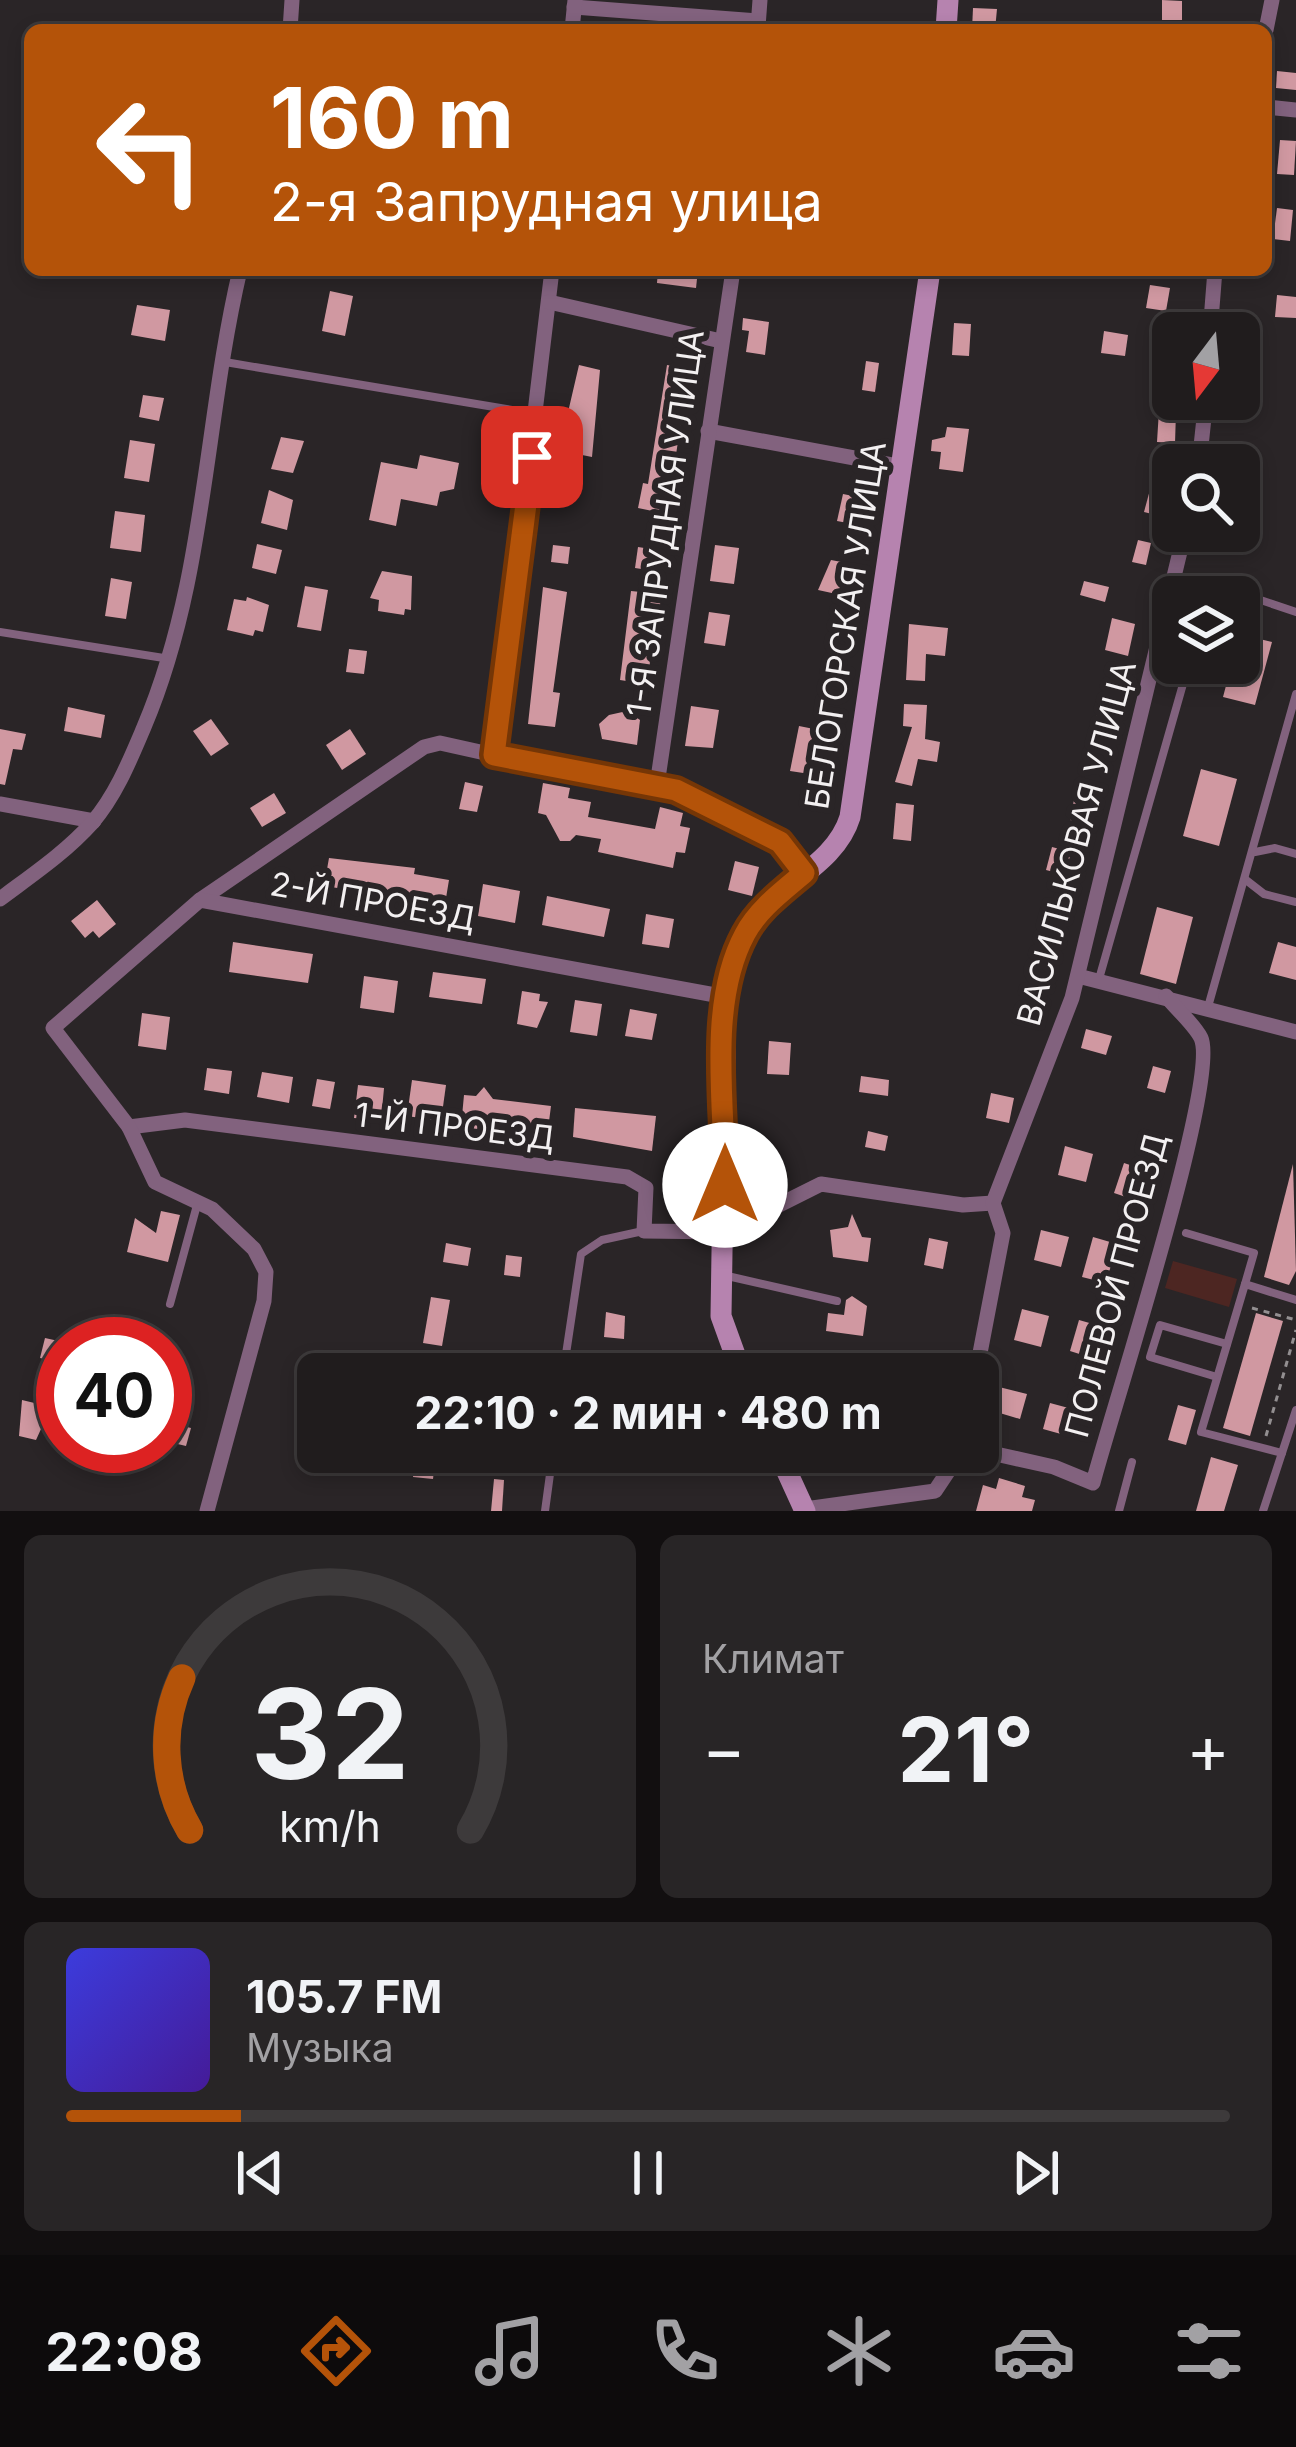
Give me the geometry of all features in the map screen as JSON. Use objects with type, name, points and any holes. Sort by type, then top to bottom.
[{"type":"street","points":[[575,4],[749,24]]},
{"type":"street","points":[[0,899],[67,848],[94,820],[124,772],[151,712],[171,659],[205,498],[222,361],[239,276]]},
{"type":"street","points":[[494,755],[552,276]]},
{"type":"street","name":"1-Я ЗАПРУДНАЯ УЛИЦА","points":[[657,785],[732,276]]},
{"type":"street","name":"БЕЛОГОРСКАЯ УЛИЦА","points":[[733,1353],[724,1332],[722,1275],[726,997],[745,934],[839,843],[850,817],[929,276]]},
{"type":"street","points":[[1211,312],[1214,276]]},
{"type":"street","points":[[550,302],[722,341]]},
{"type":"street","points":[[708,430],[903,467]]},
{"type":"street","name":"ВАСИЛЬКОВАЯ УЛИЦА","points":[[980,1353],[1003,1233],[993,1203],[1078,976],[1180,552]]},
{"type":"street","points":[[208,1511],[268,1284],[262,1261],[240,1231],[154,1182],[129,1127],[53,1028],[200,900],[424,747],[440,743],[688,794],[780,842],[804,873]]},
{"type":"street","points":[[0,804],[94,820]]},
{"type":"street","name":"2-Й ПРОЕЗД","points":[[200,900],[726,997]]},
{"type":"street","points":[[1078,976],[1296,1032]]},
{"type":"street","name":"ПОЛЕВОЙ ПРОЕЗД","points":[[999,1458],[1054,1467],[1093,1483],[1164,1238],[1203,1073],[1201,1038],[1166,996]]},
{"type":"street","name":"1-Й ПРОЕЗД","points":[[129,1127],[184,1120],[627,1177],[646,1188],[644,1232]]},
{"type":"street","points":[[644,1232],[725,1232],[821,1184],[963,1205],[993,1203]]},
{"type":"street","points":[[788,1473],[805,1510],[935,1491],[951,1473]]},
{"type":"lane","points":[[222,361],[537,415]]},
{"type":"lane","points":[[1260,600],[1296,612]]},
{"type":"lane","points":[[0,632],[171,659]]},
{"type":"lane","points":[[1098,981],[1184,684]]},
{"type":"lane","points":[[1208,1007],[1291,728],[1296,694]]},
{"type":"lane","points":[[1255,852],[1275,848],[1296,854]]},
{"type":"lane","points":[[1246,880],[1264,894],[1296,902]]},
{"type":"lane","points":[[170,1304],[198,1204]]},
{"type":"lane","points":[[566,1353],[581,1254],[622,1233],[644,1232]]},
{"type":"lane","points":[[1186,1232],[1254,1253],[1201,1432],[1282,1453]]},
{"type":"lane","points":[[722,1275],[837,1301]]},
{"type":"lane","points":[[1245,1284],[1296,1300]]},
{"type":"lane","points":[[1217,1377],[1150,1357],[1160,1325],[1227,1344]]},
{"type":"lane","points":[[1263,1511],[1296,1410]]},
{"type":"lane","points":[[1119,1511],[1132,1462]]},
{"type":"lane","points":[[545,1511],[550,1473]]},
{"type":"path","points":[[1245,1306],[1296,1320]]},
{"type":"path","points":[[1264,1442],[1296,1330]]},
{"type":"shaded area","points":[[1173,1261],[1237,1279],[1229,1307],[1165,1288]]},
{"type":"building","points":[[1162,0],[1182,1],[1182,20],[1162,20]]},
{"type":"building","points":[[973,8],[997,9],[996,24],[972,24]]},
{"type":"building","points":[[1277,71],[1296,73],[1296,90],[1276,88]]},
{"type":"building","points":[[1280,140],[1296,141],[1294,175],[1277,174]]},
{"type":"building","points":[[1277,208],[1293,210],[1290,241],[1273,239]]},
{"type":"building","points":[[658,276],[697,276],[696,288],[657,283]]},
{"type":"building","points":[[1150,285],[1170,288],[1166,311],[1146,308]]},
{"type":"building","points":[[330,291],[353,296],[345,336],[322,331]]},
{"type":"building","points":[[1277,295],[1296,297],[1296,318],[1275,317]]},
{"type":"building","points":[[137,305],[170,310],[165,341],[131,335]]},
{"type":"building","points":[[743,318],[769,322],[765,355],[746,352],[749,331],[742,330]]},
{"type":"building","points":[[954,323],[971,324],[969,356],[952,355]]},
{"type":"building","points":[[1104,331],[1128,335],[1125,356],[1101,353]]},
{"type":"building","points":[[866,361],[879,363],[875,392],[862,390]]},
{"type":"building","points":[[579,365],[600,370],[592,457],[567,452],[570,439],[562,438]]},
{"type":"building","points":[[667,365],[689,369],[667,514],[638,508],[643,483],[648,484]]},
{"type":"building","points":[[143,395],[164,398],[159,421],[139,417]]},
{"type":"building","points":[[1158,420],[1176,420],[1175,443],[1157,442]]},
{"type":"building","points":[[947,427],[969,429],[963,472],[939,469],[941,452],[931,451],[932,440],[945,437]]},
{"type":"building","points":[[281,437],[304,441],[293,473],[271,469]]},
{"type":"building","points":[[130,440],[155,444],[149,482],[124,478]]},
{"type":"building","points":[[420,455],[459,463],[454,489],[440,492],[437,506],[401,499],[396,526],[369,520],[381,462],[417,469]]},
{"type":"building","points":[[1152,482],[1152,514],[1144,512]]},
{"type":"building","points":[[269,490],[293,500],[287,530],[261,523]]},
{"type":"building","points":[[843,494],[858,497],[853,524],[837,521]]},
{"type":"building","points":[[115,511],[145,515],[141,552],[110,548]]},
{"type":"building","points":[[1138,540],[1151,543],[1146,565],[1132,562]]},
{"type":"building","points":[[257,544],[282,550],[276,574],[252,568]]},
{"type":"building","points":[[553,545],[570,547],[568,564],[551,562]]},
{"type":"building","points":[[715,545],[739,548],[734,584],[710,581]]},
{"type":"building","points":[[638,547],[664,551],[661,572],[635,568]]},
{"type":"building","points":[[831,560],[847,563],[841,595],[818,590]]},
{"type":"building","points":[[382,571],[412,576],[411,610],[405,609],[404,615],[378,611],[379,600],[370,598]]},
{"type":"building","points":[[111,578],[132,582],[126,619],[105,616]]},
{"type":"building","points":[[1084,581],[1109,587],[1105,602],[1080,595]]},
{"type":"building","points":[[305,586],[328,590],[321,631],[297,627]]},
{"type":"building","points":[[543,587],[567,592],[553,692],[560,693],[555,727],[528,724]]},
{"type":"building","points":[[631,591],[661,594],[659,618],[649,617],[650,675],[640,674],[639,683],[620,680]]},
{"type":"building","points":[[247,597],[269,605],[263,632],[255,630],[253,636],[227,630],[234,599],[246,601]]},
{"type":"building","points":[[709,612],[730,615],[725,646],[704,643]]},
{"type":"building","points":[[1112,618],[1135,624],[1128,656],[1105,650]]},
{"type":"building","points":[[909,624],[948,628],[945,656],[926,654],[925,681],[906,680]]},
{"type":"building","points":[[1260,639],[1272,642],[1255,705],[1223,697],[1226,684],[1260,684]]},
{"type":"building","points":[[349,649],[367,651],[364,674],[346,672]]},
{"type":"building","points":[[904,704],[927,705],[925,739],[940,742],[937,762],[918,759],[912,786],[895,782],[912,727],[903,726]]},
{"type":"building","points":[[691,706],[719,710],[713,748],[685,746]]},
{"type":"building","points":[[68,707],[105,715],[101,738],[64,731]]},
{"type":"building","points":[[627,711],[640,720],[637,745],[602,739],[599,724],[609,715]]},
{"type":"building","points":[[1098,711],[1112,715],[1107,737],[1092,733]]},
{"type":"building","points":[[211,719],[229,744],[211,756],[193,731]]},
{"type":"building","points":[[799,726],[819,730],[810,774],[790,771]]},
{"type":"building","points":[[0,729],[26,734],[22,750],[13,749],[5,785],[0,784]]},
{"type":"building","points":[[350,729],[366,754],[342,770],[326,745]]},
{"type":"building","points":[[1201,769],[1237,779],[1219,846],[1183,836]]},
{"type":"building","points":[[465,782],[483,786],[477,812],[459,809]]},
{"type":"building","points":[[543,783],[570,788],[568,798],[591,802],[588,817],[655,829],[660,807],[683,813],[680,826],[690,828],[685,853],[676,852],[673,868],[598,852],[601,839],[576,835],[560,841],[546,815],[538,813]]},
{"type":"building","points":[[1077,785],[1093,788],[1085,824],[1070,820]]},
{"type":"building","points":[[274,793],[286,813],[262,827],[250,808]]},
{"type":"building","points":[[896,803],[914,805],[911,841],[893,839]]},
{"type":"building","points":[[1052,847],[1071,852],[1065,875],[1046,870]]},
{"type":"building","points":[[329,858],[415,868],[414,874],[449,880],[445,904],[324,886]]},
{"type":"building","points":[[735,861],[759,867],[752,896],[728,890]]},
{"type":"building","points":[[483,884],[520,891],[515,923],[478,916]]},
{"type":"building","points":[[547,896],[610,909],[604,937],[542,925]]},
{"type":"building","points":[[97,900],[116,924],[99,938],[93,931],[85,938],[71,921]]},
{"type":"building","points":[[1157,907],[1193,917],[1176,984],[1140,974]]},
{"type":"building","points":[[646,914],[674,919],[669,948],[642,944]]},
{"type":"building","points":[[233,942],[313,954],[308,983],[229,972]]},
{"type":"building","points":[[1278,942],[1296,947],[1296,980],[1269,973]]},
{"type":"building","points":[[433,972],[486,979],[482,1004],[429,997]]},
{"type":"building","points":[[1031,974],[1045,978],[1039,997],[1026,994]]},
{"type":"building","points":[[364,976],[398,981],[394,1013],[360,1008]]},
{"type":"building","points":[[522,991],[540,994],[539,1001],[548,1002],[537,1028],[517,1024]]},
{"type":"building","points":[[575,1000],[602,1004],[597,1036],[570,1032]]},
{"type":"building","points":[[630,1009],[657,1014],[652,1040],[625,1036]]},
{"type":"building","points":[[142,1013],[170,1017],[166,1050],[138,1046]]},
{"type":"building","points":[[1086,1029],[1112,1036],[1106,1055],[1081,1048]]},
{"type":"building","points":[[769,1041],[791,1043],[789,1075],[767,1074]]},
{"type":"building","points":[[1153,1066],[1171,1071],[1165,1093],[1147,1088]]},
{"type":"building","points":[[207,1068],[232,1071],[229,1094],[204,1090]]},
{"type":"building","points":[[262,1072],[293,1077],[289,1103],[257,1097]]},
{"type":"building","points":[[861,1076],[889,1080],[888,1096],[859,1092]]},
{"type":"building","points":[[317,1079],[335,1082],[330,1109],[312,1106]]},
{"type":"building","points":[[412,1080],[446,1085],[441,1121],[407,1116]]},
{"type":"building","points":[[358,1085],[384,1088],[381,1120],[354,1118]]},
{"type":"building","points":[[484,1087],[493,1099],[551,1106],[547,1137],[461,1127],[464,1095],[476,1096]]},
{"type":"building","points":[[991,1093],[1014,1098],[1009,1123],[986,1118]]},
{"type":"building","points":[[575,1108],[656,1116],[652,1151],[573,1137]]},
{"type":"building","points":[[868,1131],[888,1136],[885,1151],[865,1147]]},
{"type":"building","points":[[1065,1146],[1093,1154],[1086,1182],[1058,1175]]},
{"type":"building","points":[[1124,1163],[1148,1171],[1138,1201],[1114,1193]]},
{"type":"building","points":[[1293,1164],[1296,1271],[1289,1285],[1264,1277]]},
{"type":"building","points":[[161,1211],[180,1215],[168,1262],[127,1252],[135,1218],[156,1233]]},
{"type":"building","points":[[852,1214],[862,1237],[871,1238],[868,1262],[833,1257],[830,1230],[848,1227]]},
{"type":"building","points":[[1041,1230],[1069,1237],[1061,1267],[1034,1260]]},
{"type":"building","points":[[1093,1237],[1117,1244],[1106,1283],[1082,1277]]},
{"type":"building","points":[[929,1238],[948,1242],[943,1269],[924,1265]]},
{"type":"building","points":[[446,1243],[471,1248],[468,1266],[443,1262]]},
{"type":"building","points":[[506,1255],[522,1257],[520,1277],[504,1275]]},
{"type":"building","points":[[852,1296],[867,1306],[863,1336],[826,1331],[828,1313],[844,1315],[846,1300]]},
{"type":"building","points":[[431,1297],[450,1300],[442,1346],[423,1343]]},
{"type":"building","points":[[1022,1309],[1049,1316],[1041,1347],[1014,1340]]},
{"type":"building","points":[[606,1312],[625,1316],[624,1339],[604,1337]]},
{"type":"building","points":[[1256,1313],[1283,1321],[1250,1436],[1223,1428]]},
{"type":"building","points":[[1079,1320],[1100,1326],[1092,1358],[1070,1351]]},
{"type":"building","points":[[999,1387],[1027,1394],[1020,1419],[999,1413]]},
{"type":"building","points":[[22,1400],[36,1403],[36,1440],[19,1436]]},
{"type":"building","points":[[1050,1403],[1076,1410],[1068,1436],[1043,1429]]},
{"type":"building","points":[[1178,1405],[1196,1410],[1186,1445],[1168,1440]]},
{"type":"building","points":[[1211,1457],[1238,1465],[1224,1511],[1196,1511]]},
{"type":"building","points":[[413,1473],[434,1473],[433,1479],[413,1477]]},
{"type":"building","points":[[999,1478],[1025,1486],[1022,1497],[1035,1500],[1032,1511],[976,1511],[983,1485],[996,1489]]},
{"type":"building","points":[[494,1479],[504,1480],[502,1511],[491,1511]]},
{"type":"route","points":[[532,457],[494,755],[688,794],[714,812],[780,842],[804,873],[758,914],[736,956],[726,997],[725,1185]]}]
